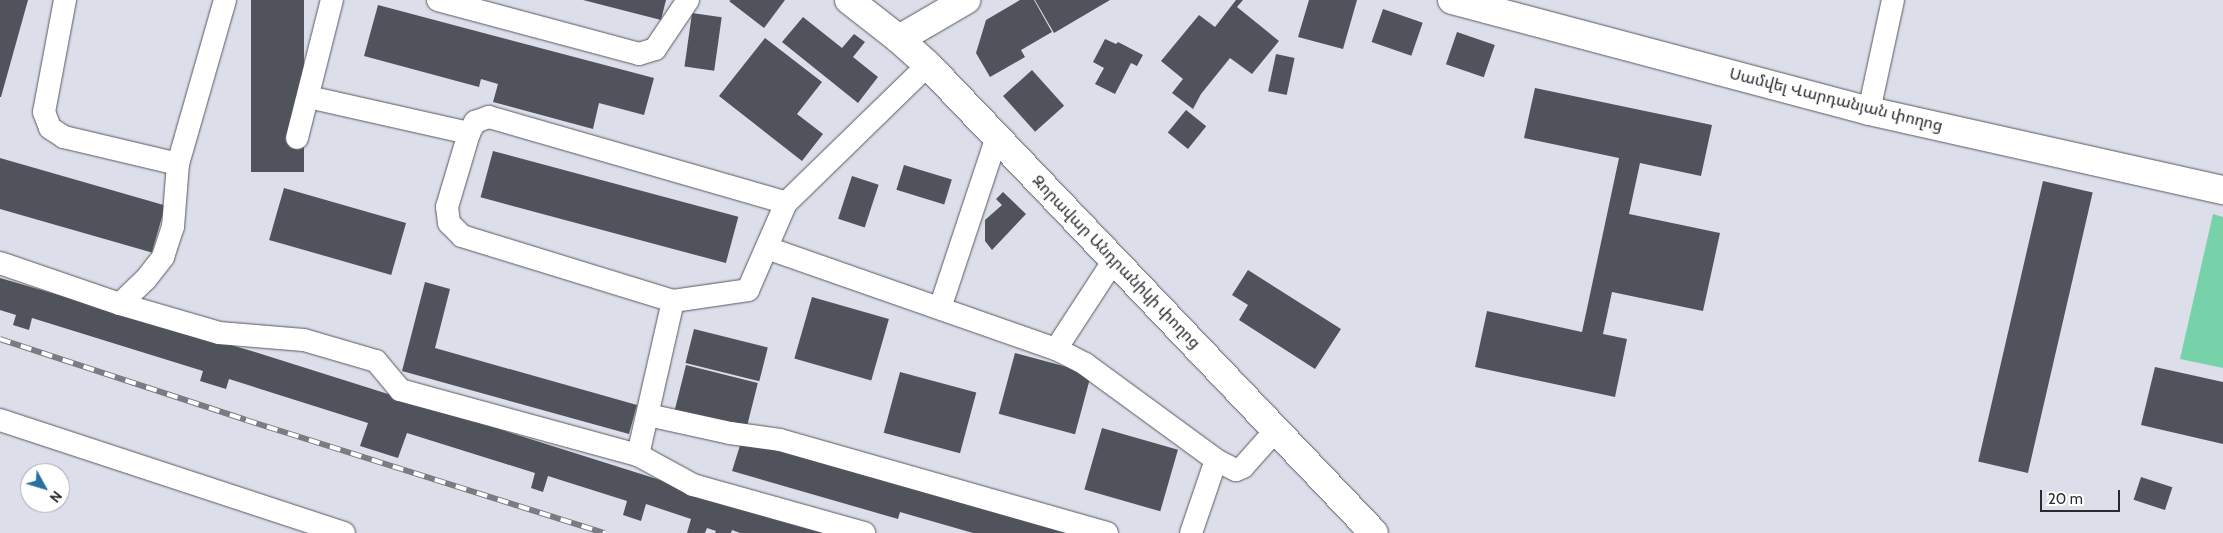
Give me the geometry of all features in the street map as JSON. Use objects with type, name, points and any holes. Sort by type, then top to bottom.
[{"type":"street","points":[[65,0],[44,112],[50,128],[64,137],[178,164]]},
{"type":"street","points":[[120,304],[146,279],[163,257],[174,227],[178,164],[225,0]]},
{"type":"street","points":[[297,138],[332,0]]},
{"type":"street","points":[[438,0],[639,54],[655,49],[688,0]]},
{"type":"street","name":"Զորավար Անդրանիկի փողոց","points":[[849,0],[899,39],[928,65],[1374,533]]},
{"type":"street","points":[[899,39],[966,0]]},
{"type":"street","name":"Սամվել Վարդանյան փողոց","points":[[1452,0],[1869,111],[2223,190]]},
{"type":"street","points":[[1869,111],[1893,0]]},
{"type":"street","points":[[786,202],[489,116],[475,122],[469,133],[447,207],[449,223],[462,236],[673,301],[748,290],[786,202],[928,65]]},
{"type":"street","points":[[308,97],[469,133]]},
{"type":"street","points":[[940,308],[997,138]]},
{"type":"street","points":[[767,248],[1056,350],[1086,364],[1216,460],[1236,470],[1240,469],[1276,430]]},
{"type":"street","points":[[1056,350],[1114,260]]},
{"type":"street","points":[[0,263],[120,304],[219,333],[304,340],[376,362],[400,390],[638,455],[693,485],[864,533]]},
{"type":"street","points":[[638,455],[673,301]]},
{"type":"street","points":[[648,415],[730,433],[780,440],[1107,533]]},
{"type":"street","points":[[0,420],[344,533]]},
{"type":"street","points":[[1192,533],[1216,460]]},
{"type":"green space","points":[[2213,214],[2223,217],[2223,368],[2180,359]]},
{"type":"building","points":[[0,0],[28,0],[1,97],[0,97]]},
{"type":"building","points":[[251,0],[304,0],[304,172],[251,172]]},
{"type":"building","points":[[583,0],[666,0],[661,20]]},
{"type":"building","points":[[785,0],[764,28],[729,1]]},
{"type":"building","points":[[1020,0],[1034,0],[1052,32],[1021,50],[1025,57],[990,77],[976,53],[986,20]]},
{"type":"building","points":[[1035,0],[1110,0],[1054,33]]},
{"type":"building","points":[[1236,0],[1243,0],[1237,7],[1279,41],[1252,74],[1230,58],[1201,94],[1193,109],[1172,93],[1183,79],[1161,61],[1199,15],[1215,27]]},
{"type":"building","points":[[1309,0],[1357,0],[1343,49],[1298,37]]},
{"type":"building","points":[[378,5],[654,78],[644,115],[599,103],[593,129],[493,102],[498,84],[481,79],[479,87],[364,56]]},
{"type":"building","points":[[1383,9],[1423,23],[1411,56],[1372,42]]},
{"type":"building","points":[[692,13],[722,17],[714,71],[684,66]]},
{"type":"building","points":[[803,17],[842,48],[854,34],[865,42],[853,57],[878,77],[858,103],[782,42]]},
{"type":"building","points":[[1457,32],[1495,45],[1484,77],[1446,64]]},
{"type":"building","points":[[765,38],[822,82],[797,114],[823,134],[802,161],[719,96]]},
{"type":"building","points":[[1105,39],[1116,44],[1118,42],[1143,55],[1137,66],[1131,63],[1115,94],[1095,84],[1104,68],[1093,62]]},
{"type":"building","points":[[1276,54],[1295,58],[1287,95],[1268,91]]},
{"type":"building","points":[[1032,70],[1064,106],[1035,132],[1003,96]]},
{"type":"building","points":[[1535,88],[1712,125],[1701,176],[1640,163],[1629,214],[1720,233],[1703,311],[1612,292],[1603,334],[1627,339],[1615,397],[1475,367],[1487,311],[1582,332],[1619,158],[1524,138]]},
{"type":"building","points":[[1186,110],[1206,126],[1188,149],[1168,133]]},
{"type":"building","points":[[493,151],[738,217],[726,263],[481,197]]},
{"type":"building","points":[[0,158],[165,205],[152,253],[0,209]]},
{"type":"building","points":[[904,165],[952,180],[944,204],[896,190]]},
{"type":"building","points":[[852,176],[879,185],[865,227],[838,219]]},
{"type":"building","points":[[2043,181],[2093,192],[2028,473],[1978,462]]},
{"type":"building","points":[[284,188],[406,223],[391,275],[269,240]]},
{"type":"building","points":[[1003,192],[1026,214],[992,250],[985,241],[985,220],[1002,205],[996,199]]},
{"type":"building","points":[[1248,270],[1341,329],[1315,369],[1239,320],[1248,305],[1232,295]]},
{"type":"building","points":[[0,278],[255,352],[828,533],[740,533],[732,530],[731,533],[715,533],[716,531],[707,528],[705,533],[687,533],[691,519],[646,504],[641,521],[623,515],[627,501],[548,476],[543,492],[531,488],[535,473],[407,433],[398,458],[360,446],[368,423],[229,379],[226,389],[200,381],[203,371],[32,318],[29,330],[13,325],[16,315],[0,310]]},
{"type":"building","points":[[425,282],[450,289],[435,348],[637,405],[629,434],[402,371]]},
{"type":"building","points":[[812,297],[889,319],[871,381],[794,359]]},
{"type":"building","points":[[694,329],[768,347],[759,381],[686,363]]},
{"type":"building","points":[[1015,353],[1091,373],[1075,434],[999,414]]},
{"type":"building","points":[[686,365],[758,383],[746,429],[675,411]]},
{"type":"building","points":[[2155,367],[2223,382],[2223,444],[2141,425]]},
{"type":"building","points":[[900,372],[976,392],[960,453],[884,433]]},
{"type":"building","points":[[1102,428],[1178,450],[1160,511],[1084,490]]},
{"type":"building","points":[[742,439],[1067,533],[973,533],[900,512],[898,519],[732,471]]},
{"type":"building","points":[[2141,477],[2172,487],[2165,510],[2134,500]]},
{"type":"railway","points":[[0,339],[246,420],[605,533]]}]
